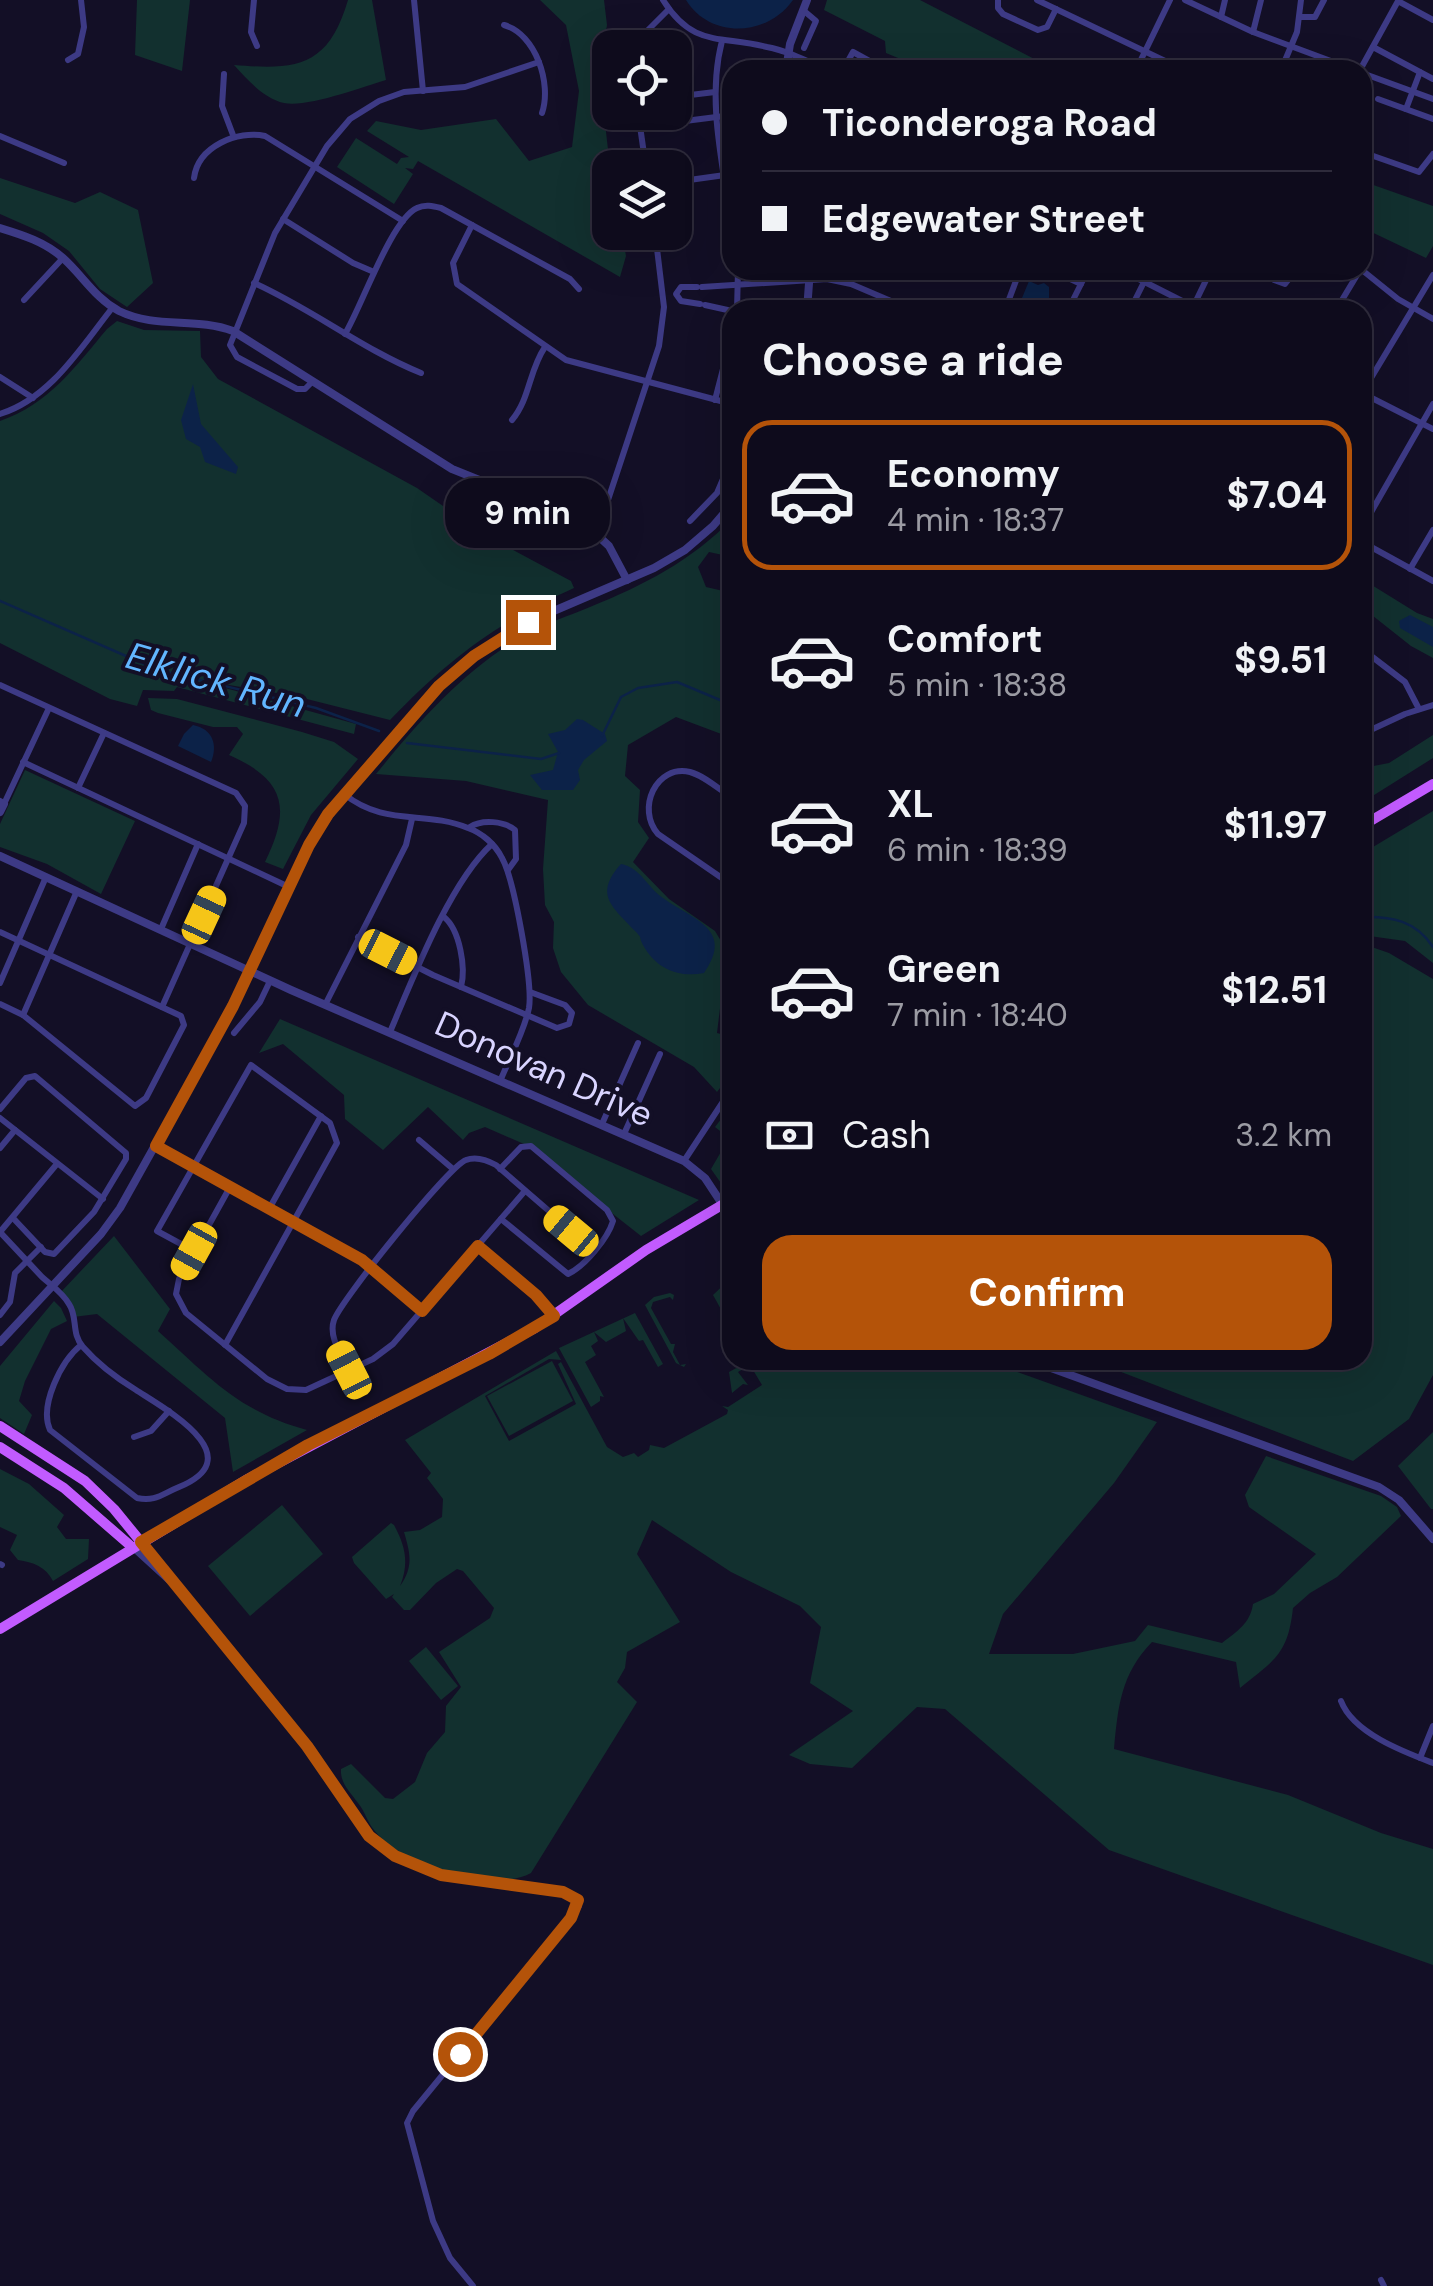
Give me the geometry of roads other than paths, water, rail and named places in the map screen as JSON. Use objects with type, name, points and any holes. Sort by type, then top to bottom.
[{"type":"main road","points":[[1372,820],[1433,784]]},
{"type":"main road","points":[[0,1629],[308,1445],[489,1354],[554,1316],[638,1256],[722,1206]]},
{"type":"main road","points":[[0,1426],[85,1481],[114,1509],[136,1545]]},
{"type":"main road","points":[[0,1448],[64,1488],[136,1545]]},
{"type":"street","points":[[68,60],[78,54],[83,37],[81,0]]},
{"type":"street","points":[[254,0],[251,32],[257,46]]},
{"type":"street","points":[[414,0],[423,91]]},
{"type":"street","points":[[663,0],[695,33],[755,44],[805,60]]},
{"type":"street","points":[[998,0],[1000,12],[1038,30],[1047,27],[1056,9]]},
{"type":"street","points":[[1037,0],[1162,60]]},
{"type":"street","points":[[1141,60],[1170,0]]},
{"type":"street","points":[[1185,0],[1253,32],[1328,60]]},
{"type":"street","points":[[1221,17],[1225,0]]},
{"type":"street","points":[[1253,32],[1262,0]]},
{"type":"street","points":[[1285,60],[1300,17],[1301,0]]},
{"type":"street","points":[[1300,17],[1315,16],[1324,0]]},
{"type":"street","points":[[1365,60],[1398,1],[1433,20]]},
{"type":"street","points":[[804,5],[816,21],[804,48]]},
{"type":"street","points":[[787,60],[804,5]]},
{"type":"street","points":[[646,30],[669,9]]},
{"type":"street","points":[[504,25],[525,38],[539,62],[546,102],[542,113]]},
{"type":"street","points":[[722,41],[715,92],[722,140]]},
{"type":"street","points":[[1373,47],[1433,79]]},
{"type":"street","points":[[848,60],[852,52],[867,60]]},
{"type":"street","points":[[313,381],[304,389],[297,389],[239,358],[231,349],[233,332],[283,219],[338,130],[363,109],[404,92],[465,87],[539,62]]},
{"type":"street","points":[[1406,109],[1420,72]]},
{"type":"street","points":[[224,74],[222,106],[234,135]]},
{"type":"street","points":[[1372,76],[1433,99]]},
{"type":"street","points":[[692,95],[715,92]]},
{"type":"street","points":[[1378,99],[1433,120]]},
{"type":"street","points":[[692,120],[722,116]]},
{"type":"street","points":[[194,178],[206,155],[234,135],[247,132],[265,136],[403,221]]},
{"type":"street","points":[[0,136],[64,162]]},
{"type":"street","points":[[1372,156],[1418,172],[1433,154]]},
{"type":"street","points":[[692,179],[722,175]]},
{"type":"street","points":[[345,334],[403,221],[426,205],[441,208],[570,278],[579,290]]},
{"type":"street","points":[[283,219],[374,272]]},
{"type":"street","points":[[472,225],[453,263],[457,284],[545,348],[566,360],[722,402]]},
{"type":"street","points":[[0,228],[32,238],[63,258],[92,292],[113,307],[155,322],[204,324],[233,332],[452,468],[566,512],[592,529],[616,556],[628,580]]},
{"type":"street","points":[[508,491],[509,505],[515,512],[565,542],[579,542],[592,529],[607,504],[662,334],[664,296],[658,250]]},
{"type":"street","points":[[24,300],[63,258]]},
{"type":"street","points":[[1372,376],[1433,275]]},
{"type":"street","points":[[1372,278],[1433,319]]},
{"type":"street","points":[[736,300],[738,280]]},
{"type":"street","points":[[664,296],[676,294],[681,288],[774,280]]},
{"type":"street","points":[[833,280],[888,300]]},
{"type":"street","points":[[1072,280],[1081,284]]},
{"type":"street","points":[[1073,300],[1083,280]]},
{"type":"street","points":[[1140,280],[1177,300]]},
{"type":"street","points":[[254,282],[372,352],[421,373]]},
{"type":"street","points":[[1135,300],[1144,282]]},
{"type":"street","points":[[676,294],[679,300],[722,309]]},
{"type":"street","points":[[0,414],[33,398],[56,378],[113,307]]},
{"type":"street","points":[[512,420],[522,407],[545,348]]},
{"type":"street","points":[[715,400],[722,373]]},
{"type":"street","points":[[0,377],[33,398]]},
{"type":"street","points":[[1372,398],[1433,429]]},
{"type":"street","points":[[1372,511],[1433,404]]},
{"type":"street","points":[[690,521],[717,493],[722,481]]},
{"type":"street","points":[[0,1342],[111,1222],[250,971],[317,831],[344,794],[438,688],[474,656],[528,622],[628,580],[685,550],[722,514]]},
{"type":"street","points":[[1410,569],[1433,530]]},
{"type":"street","points":[[1372,548],[1432,578]]},
{"type":"street","points":[[1372,656],[1405,682],[1419,709]]},
{"type":"street","points":[[0,685],[236,792],[246,806],[230,858],[162,1006]]},
{"type":"street","points":[[1372,730],[1433,706]]},
{"type":"street","points":[[1,806],[48,708]]},
{"type":"street","points":[[78,788],[104,733]]},
{"type":"street","points":[[23,762],[290,887]]},
{"type":"street","points":[[722,792],[695,774],[676,772],[660,782],[648,800],[646,812],[658,834],[722,878]]},
{"type":"street","points":[[344,794],[374,812],[469,828],[492,844],[508,870],[530,992],[527,1015],[500,1079]]},
{"type":"street","points":[[325,1004],[406,845],[412,818]]},
{"type":"street","points":[[469,828],[480,822],[512,827],[516,834],[516,860],[508,870]]},
{"type":"street","points":[[161,929],[198,844]]},
{"type":"street","points":[[390,1032],[468,871],[492,844]]},
{"type":"street","name":"Donovan Drive","points":[[0,856],[270,980],[684,1161],[722,1196]]},
{"type":"street","points":[[0,983],[46,877]]},
{"type":"street","points":[[23,1015],[78,891]]},
{"type":"street","points":[[444,917],[454,929],[463,975],[461,987]]},
{"type":"street","points":[[0,932],[162,1006],[181,1016],[184,1025],[146,1098],[134,1106],[23,1015],[0,1004]]},
{"type":"street","points":[[358,937],[418,968],[527,1015],[560,1028],[569,1024],[572,1017],[567,1006],[530,992]]},
{"type":"street","points":[[234,1033],[260,1002],[270,980]]},
{"type":"street","points":[[602,1124],[638,1043]]},
{"type":"street","points":[[624,1134],[660,1054]]},
{"type":"street","points":[[194,1251],[157,1230],[246,1069],[255,1066],[322,1116],[332,1127],[337,1143],[225,1345]]},
{"type":"street","points":[[0,1109],[26,1078],[36,1076],[124,1150],[126,1160],[103,1199],[57,1252],[50,1254],[40,1247],[13,1218]]},
{"type":"street","points":[[684,1161],[722,1103]]},
{"type":"street","points":[[269,1209],[322,1116]]},
{"type":"street","points":[[0,1118],[103,1199]]},
{"type":"street","points":[[0,1148],[14,1130]]},
{"type":"street","points":[[419,1140],[452,1169]]},
{"type":"street","points":[[156,1146],[372,1268],[422,1311]]},
{"type":"street","points":[[500,1169],[520,1147],[531,1146],[592,1197],[613,1220],[594,1250],[576,1271],[568,1274],[501,1219]]},
{"type":"street","points":[[349,1370],[333,1338],[334,1320],[452,1169],[473,1158],[489,1161],[500,1169],[594,1250]]},
{"type":"street","points":[[56,1165],[0,1232],[70,1305],[81,1345],[202,1441],[208,1456],[196,1478],[158,1498],[136,1498],[92,1460],[56,1436],[46,1422],[48,1401],[72,1352],[81,1345]]},
{"type":"street","points":[[230,1187],[179,1279],[178,1301],[186,1313],[266,1379],[287,1389],[306,1390],[384,1351],[524,1192]]},
{"type":"street","points":[[478,1246],[536,1295],[554,1316]]},
{"type":"street","points":[[0,1315],[10,1302],[15,1273],[40,1247]]},
{"type":"street","points":[[1056,1370],[1379,1488],[1399,1500],[1433,1539]]},
{"type":"street","points":[[134,1438],[151,1431],[169,1412]]},
{"type":"street","points":[[136,1545],[182,1594],[307,1746],[369,1836],[406,1861],[441,1875],[563,1892],[578,1900],[571,1918],[407,2123],[434,2222],[450,2258],[473,2286]]},
{"type":"street","points":[[1341,1701],[1344,1709],[1379,1739],[1433,1764]]},
{"type":"street","points":[[1420,1758],[1433,1726]]},
{"type":"water","points":[[686,0],[793,0],[769,21],[739,28],[709,22]]},
{"type":"water","points":[[1029,281],[1049,287],[1046,300],[1022,298]]},
{"type":"water","points":[[193,384],[201,424],[238,467],[236,474],[205,462],[200,447],[186,439],[181,420]]},
{"type":"water","points":[[1410,615],[1433,627],[1433,647],[1400,628],[1399,621]]},
{"type":"water","points":[[577,719],[605,734],[607,741],[584,760],[578,770],[580,780],[573,790],[542,790],[530,775],[553,770],[558,752],[548,734],[565,730]]},
{"type":"water","points":[[193,725],[205,730],[212,739],[211,762],[178,746]]},
{"type":"water","points":[[621,864],[633,869],[658,894],[697,920],[713,936],[715,946],[704,973],[669,970],[648,953],[639,935],[609,900],[608,884]]},
{"type":"waterway","name":"Elklick Run","points":[[0,601],[158,670],[316,708],[379,731]]},
{"type":"waterway","name":"Elklick Run","points":[[602,736],[621,697],[638,688],[677,682],[722,701]]},
{"type":"waterway","name":"Elklick Run","points":[[407,743],[541,759],[559,753]]},
{"type":"waterway","name":"Elklick Run","points":[[1372,917],[1411,926],[1433,947]]}]
